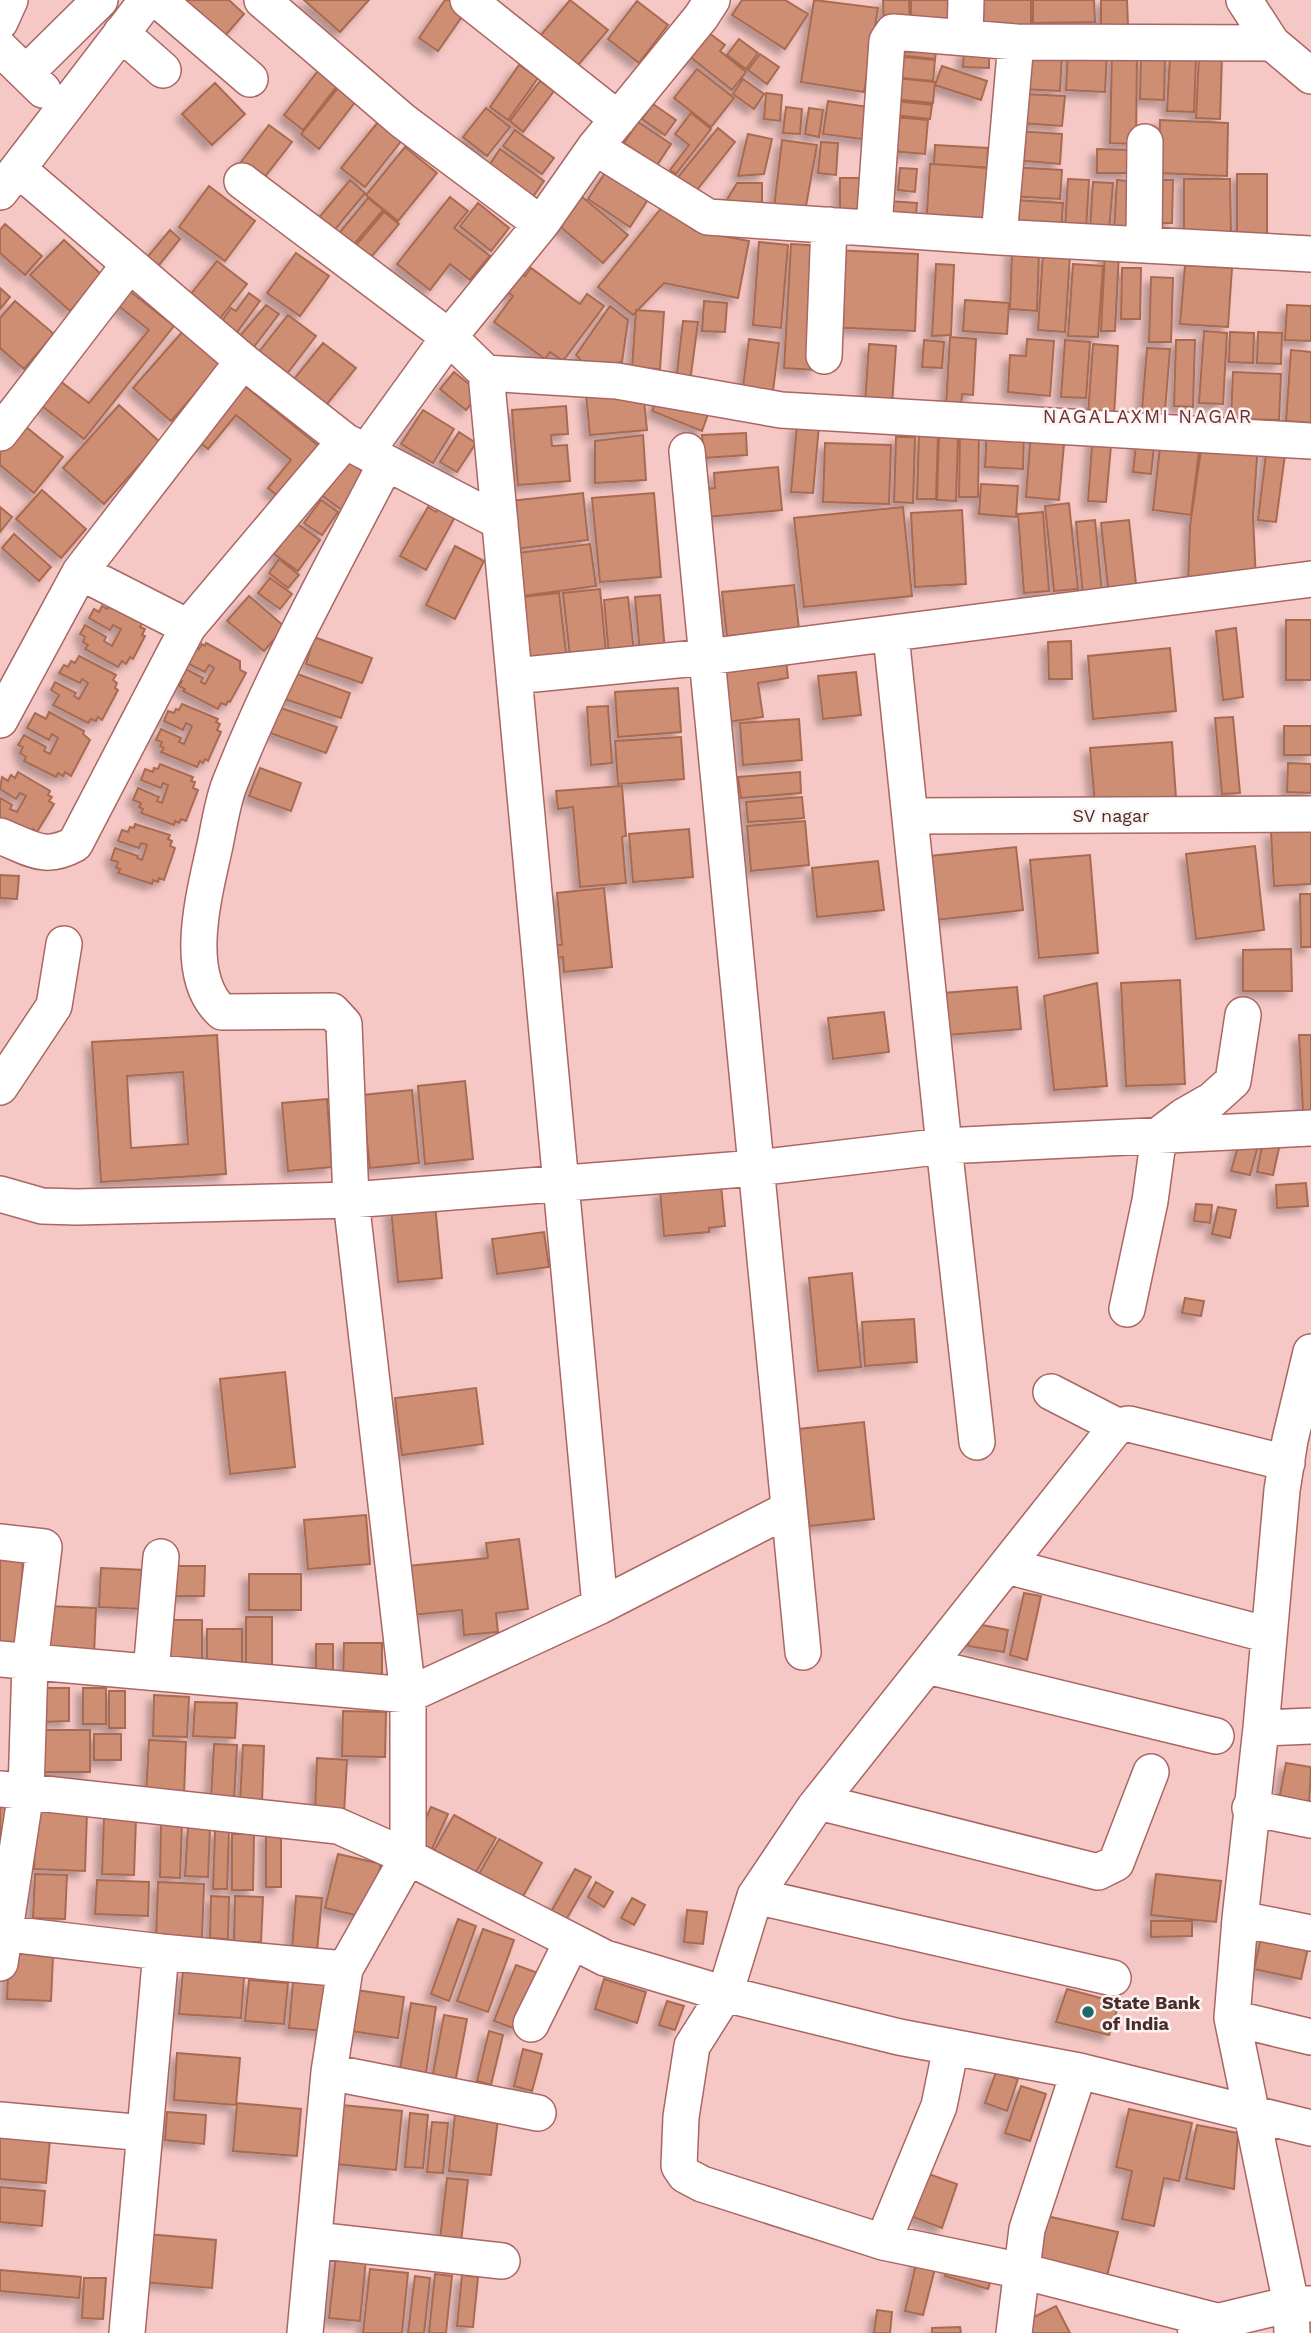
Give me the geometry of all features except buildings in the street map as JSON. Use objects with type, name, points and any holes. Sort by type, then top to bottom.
[{"type":"street","points":[[0,22],[10,0]]},
{"type":"street","points":[[26,73],[100,0]]},
{"type":"street","points":[[147,0],[9,181],[129,265],[243,361],[366,452],[500,522]]},
{"type":"street","points":[[158,0],[250,79]]},
{"type":"street","points":[[262,0],[403,121],[541,224]]},
{"type":"street","points":[[468,0],[618,119]]},
{"type":"street","points":[[965,37],[966,0]]},
{"type":"street","points":[[1244,0],[1272,43],[1311,76]]},
{"type":"street","points":[[0,836],[47,854],[62,851],[75,844],[188,626],[366,452],[449,337],[541,224],[698,6]]},
{"type":"street","points":[[874,228],[888,36],[893,32],[1016,42],[1272,43]]},
{"type":"street","points":[[121,33],[163,70]]},
{"type":"street","points":[[999,237],[1016,42]]},
{"type":"street","points":[[0,48],[63,110]]},
{"type":"street","points":[[1144,142],[1144,245]]},
{"type":"street","points":[[595,147],[708,217],[999,237],[1311,254]]},
{"type":"street","points":[[242,181],[449,337],[486,373],[600,1606]]},
{"type":"street","points":[[824,356],[829,225]]},
{"type":"street","points":[[0,433],[129,265]]},
{"type":"street","points":[[0,720],[80,572],[243,361]]},
{"type":"street","points":[[486,373],[617,381],[781,410],[1311,441]]},
{"type":"street","points":[[687,451],[803,1653]]},
{"type":"street","points":[[305,2333],[329,2072],[345,1969],[408,1857],[408,1695],[351,1200],[344,1024],[331,1011],[222,1012],[208,995],[201,968],[199,925],[227,791],[285,656],[366,452]]},
{"type":"street","points":[[80,572],[188,626]]},
{"type":"street","points":[[514,676],[891,635],[1311,579]]},
{"type":"street","points":[[891,635],[944,1146],[978,1441]]},
{"type":"street","name":"SV nagar","points":[[911,817],[1311,814]]},
{"type":"street","points":[[0,1087],[54,1006],[64,944]]},
{"type":"street","points":[[1127,1309],[1150,1201],[1159,1135],[1212,1100],[1233,1081],[1243,1015]]},
{"type":"street","points":[[0,1194],[42,1206],[77,1207],[351,1200],[756,1168],[944,1146],[1311,1128]]},
{"type":"street","points":[[1174,2333],[1216,2321],[1298,2314],[1232,2018],[1269,1635],[1311,1352]]},
{"type":"street","points":[[1051,1391],[1116,1426],[1129,1424],[1296,1467]]},
{"type":"street","points":[[1116,1426],[819,1802],[755,1896],[725,1994],[692,2046],[681,2117],[679,2166],[685,2175],[702,2184],[883,2242],[1022,2271],[1216,2321]]},
{"type":"street","points":[[15,1661],[408,1695],[600,1606],[789,1509]]},
{"type":"street","points":[[0,1542],[44,1547],[15,1661],[13,1791],[1,1943],[161,1952],[345,1969]]},
{"type":"street","points":[[151,1672],[161,1557]]},
{"type":"street","points":[[1007,1566],[1269,1635]]},
{"type":"street","points":[[927,1666],[1216,1736]]},
{"type":"street","points":[[1261,1728],[1311,1726]]},
{"type":"street","points":[[819,1802],[1098,1872],[1116,1863],[1151,1772]]},
{"type":"street","points":[[13,1791],[338,1826],[408,1857],[605,1958],[725,1994],[899,2037],[1079,2071],[1311,2128]]},
{"type":"street","points":[[1251,1808],[1311,1820]]},
{"type":"street","points":[[755,1896],[1113,1978]]},
{"type":"street","points":[[1240,1919],[1311,1933]]},
{"type":"street","points":[[531,2024],[572,1941]]},
{"type":"street","points":[[127,2333],[161,1952]]},
{"type":"street","points":[[1232,2018],[1311,2037]]},
{"type":"street","points":[[883,2242],[939,2106],[951,2047]]},
{"type":"street","points":[[1014,2333],[1027,2229],[1079,2071]]},
{"type":"street","points":[[329,2072],[538,2113]]},
{"type":"street","points":[[0,2120],[145,2133]]},
{"type":"street","points":[[315,2240],[502,2261]]},
{"type":"place","name":"State Bank of India","points":[[1088,2012]]},
{"type":"district","name":"NAGALAXMI NAGAR","points":[[1148,416]]}]
